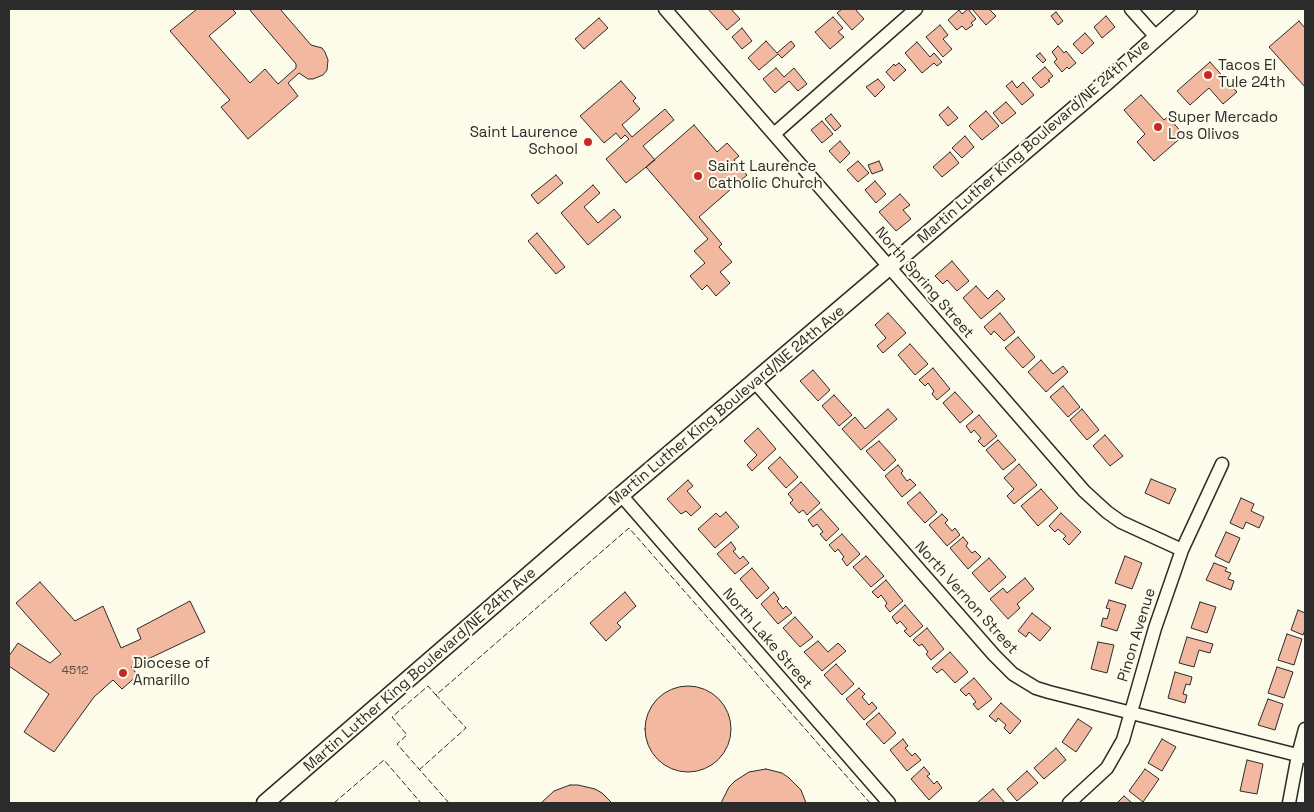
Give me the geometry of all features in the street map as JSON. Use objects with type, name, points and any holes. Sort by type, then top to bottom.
[{"type":"main road","name":"Martin Luther King Boulevard/NE 24th Ave","points":[[265,803],[1189,9]]},
{"type":"street","name":"North Spring Street","points":[[665,9],[1096,503],[1121,522],[1182,550]]},
{"type":"street","points":[[774,134],[916,9]]},
{"type":"street","points":[[1131,9],[1156,37]]},
{"type":"street","name":"North Vernon Street","points":[[754,381],[1003,665],[1024,681],[1049,692],[1302,756]]},
{"type":"street","name":"Pinon Avenue","points":[[1069,803],[1107,768],[1123,740],[1155,628],[1182,550],[1222,464]]},
{"type":"street","name":"North Lake Street","points":[[621,496],[889,803]]},
{"type":"street","points":[[1289,803],[1302,756],[1305,729]]},
{"type":"building","points":[[197,9],[232,9],[236,13],[209,36],[250,83],[265,69],[278,84],[296,68],[296,64],[249,9],[280,9],[311,45],[322,48],[328,60],[327,70],[323,75],[313,79],[308,79],[299,73],[288,83],[298,96],[248,139],[221,107],[230,100],[170,31]]},
{"type":"building","points":[[708,9],[731,9],[740,19],[727,30]]},
{"type":"building","points":[[842,9],[855,9],[864,19],[852,30],[837,13]]},
{"type":"building","points":[[968,9],[976,19],[971,23],[973,25],[966,30],[962,26],[957,30],[948,20],[959,10],[962,14]]},
{"type":"building","points":[[972,9],[989,9],[996,16],[986,25]]},
{"type":"building","points":[[1056,12],[1063,21],[1058,25],[1051,16]]},
{"type":"building","points":[[1106,16],[1115,27],[1102,38],[1094,27]]},
{"type":"building","points":[[833,17],[843,28],[838,32],[844,37],[830,49],[815,32]]},
{"type":"building","points":[[599,18],[608,28],[584,49],[575,39]]},
{"type":"building","points":[[1299,21],[1305,28],[1305,87],[1269,47]]},
{"type":"building","points":[[940,25],[948,35],[943,39],[952,49],[943,57],[926,37]]},
{"type":"building","points":[[742,28],[752,41],[742,49],[732,37]]},
{"type":"building","points":[[1085,33],[1094,43],[1082,54],[1073,44]]},
{"type":"building","points":[[766,41],[777,53],[791,41],[795,46],[782,58],[778,54],[759,70],[748,58]]},
{"type":"building","points":[[917,42],[930,57],[934,53],[942,62],[937,66],[934,63],[922,73],[905,53]]},
{"type":"building","points":[[1058,46],[1064,53],[1066,51],[1076,63],[1069,69],[1067,67],[1062,72],[1054,62],[1057,59],[1052,52]]},
{"type":"building","points":[[1040,53],[1046,60],[1043,63],[1036,56]]},
{"type":"building","name":"Tacos El Tule 24th","points":[[1210,62],[1237,92],[1223,104],[1209,88],[1190,105],[1177,91]]},
{"type":"building","points":[[899,63],[906,70],[894,81],[886,72],[894,64],[895,66]]},
{"type":"building","points":[[1045,67],[1053,76],[1041,88],[1032,78]]},
{"type":"building","points":[[776,68],[784,77],[794,68],[807,84],[798,91],[789,81],[775,93],[763,79]]},
{"type":"building","points":[[878,79],[885,87],[875,97],[866,87]]},
{"type":"building","points":[[621,81],[636,98],[633,101],[640,109],[622,125],[632,137],[665,109],[674,120],[643,146],[655,160],[626,183],[606,159],[629,139],[625,135],[621,139],[616,133],[604,143],[580,116]]},
{"type":"building","points":[[1012,81],[1017,88],[1023,82],[1034,95],[1022,105],[1006,86]]},
{"type":"building","name":"Super Mercado Los Olivos","points":[[1141,95],[1164,120],[1168,117],[1184,135],[1154,161],[1137,142],[1145,134],[1124,110]]},
{"type":"building","points":[[1006,102],[1016,113],[1002,124],[993,113]]},
{"type":"building","points":[[948,107],[958,118],[948,126],[939,115]]},
{"type":"building","points":[[986,111],[999,126],[982,140],[969,126]]},
{"type":"building","points":[[831,114],[841,126],[835,131],[825,119]]},
{"type":"building","points":[[822,121],[833,134],[822,143],[811,130]]},
{"type":"building","points":[[694,125],[717,152],[727,143],[739,156],[734,160],[747,175],[699,217],[722,244],[719,247],[732,262],[720,272],[730,283],[716,296],[707,285],[702,290],[690,276],[705,263],[694,251],[708,239],[646,167]]},
{"type":"building","points":[[965,136],[974,147],[962,158],[952,148]]},
{"type":"building","points":[[840,141],[850,153],[840,163],[829,151]]},
{"type":"building","points":[[950,152],[959,163],[942,177],[933,167]]},
{"type":"building","points":[[858,161],[869,173],[858,182],[847,170]]},
{"type":"building","points":[[879,161],[883,170],[872,174],[868,165]]},
{"type":"building","points":[[556,175],[563,183],[538,204],[531,195]]},
{"type":"building","points":[[875,181],[886,194],[876,203],[865,190]]},
{"type":"building","points":[[593,185],[600,193],[584,207],[598,223],[614,209],[621,217],[588,245],[561,213]]},
{"type":"building","points":[[900,194],[910,205],[903,210],[911,219],[896,231],[879,212]]},
{"type":"building","points":[[537,233],[565,267],[556,274],[528,241]]},
{"type":"building","points":[[952,261],[969,281],[957,291],[947,280],[943,284],[935,276]]},
{"type":"building","points":[[976,286],[988,299],[997,290],[1005,299],[981,319],[963,298]]},
{"type":"building","points":[[888,313],[906,333],[883,353],[877,346],[886,338],[875,325]]},
{"type":"building","points":[[1000,313],[1015,332],[1004,341],[994,331],[991,335],[984,327]]},
{"type":"building","points":[[1018,337],[1035,357],[1023,368],[1005,348]]},
{"type":"building","points":[[910,344],[928,364],[915,375],[898,355]]},
{"type":"building","points":[[1041,360],[1053,374],[1063,366],[1068,372],[1046,392],[1028,372]]},
{"type":"building","points":[[933,368],[950,389],[937,400],[932,394],[934,391],[928,383],[925,386],[919,380]]},
{"type":"building","points":[[813,370],[830,390],[818,401],[800,381]]},
{"type":"building","points":[[1063,386],[1080,407],[1068,417],[1050,397]]},
{"type":"building","points":[[955,392],[973,412],[960,423],[943,403]]},
{"type":"building","points":[[834,395],[852,415],[839,426],[822,406]]},
{"type":"building","points":[[888,409],[897,419],[861,450],[842,429],[855,417],[865,429]]},
{"type":"building","points":[[1082,409],[1099,430],[1087,440],[1070,420]]},
{"type":"building","points":[[979,415],[997,436],[984,447],[978,441],[981,438],[974,430],[971,433],[966,426]]},
{"type":"building","points":[[758,428],[776,449],[752,471],[747,465],[757,455],[744,441]]},
{"type":"building","points":[[1105,435],[1123,456],[1110,466],[1093,446]]},
{"type":"building","points":[[998,440],[1016,460],[1003,470],[986,450]]},
{"type":"building","points":[[879,441],[896,460],[884,471],[866,451]]},
{"type":"building","points":[[780,457],[798,477],[786,488],[768,468]]},
{"type":"building","points":[[1019,464],[1037,485],[1014,504],[1007,496],[1014,489],[1004,478]]},
{"type":"building","points":[[898,465],[907,481],[910,479],[916,485],[902,497],[885,476]]},
{"type":"building","points":[[1151,479],[1176,489],[1169,504],[1145,493]]},
{"type":"building","points":[[688,480],[693,486],[687,491],[701,507],[691,516],[686,511],[681,514],[667,499]]},
{"type":"building","points":[[801,482],[820,503],[807,515],[803,510],[799,513],[790,503],[793,500],[788,494]]},
{"type":"building","points":[[1041,489],[1058,508],[1038,526],[1021,506]]},
{"type":"building","points":[[920,492],[937,512],[925,523],[907,503]]},
{"type":"building","points":[[1241,498],[1254,504],[1251,511],[1264,517],[1259,528],[1246,522],[1243,529],[1230,523]]},
{"type":"building","points":[[821,509],[839,529],[826,541],[820,534],[823,532],[817,524],[813,527],[808,520]]},
{"type":"building","points":[[726,512],[739,527],[715,548],[698,529],[716,513],[720,517]]},
{"type":"building","points":[[1061,513],[1081,532],[1069,545],[1063,539],[1066,536],[1058,529],[1055,532],[1049,526]]},
{"type":"building","points":[[942,514],[948,520],[945,523],[952,531],[955,528],[960,535],[947,546],[929,525]]},
{"type":"building","points":[[1226,532],[1240,538],[1229,563],[1215,556]]},
{"type":"building","points":[[842,534],[860,554],[847,566],[842,559],[844,557],[838,549],[835,552],[829,545]]},
{"type":"building","points":[[963,537],[968,543],[966,546],[972,553],[975,551],[981,557],[968,569],[950,548]]},
{"type":"building","points":[[731,542],[736,549],[733,551],[740,559],[743,556],[749,563],[735,574],[717,554]]},
{"type":"building","points":[[866,556],[884,576],[871,587],[853,567]]},
{"type":"building","points":[[1125,556],[1142,563],[1132,589],[1115,583]]},
{"type":"building","points":[[989,558],[1006,577],[989,592],[972,573]]},
{"type":"building","points":[[1214,563],[1227,568],[1225,571],[1231,573],[1228,579],[1234,581],[1231,590],[1206,580]]},
{"type":"building","points":[[752,568],[769,588],[757,599],[740,579]]},
{"type":"building","points":[[1025,578],[1034,589],[1017,604],[1020,608],[1008,619],[990,599],[1003,588],[1007,593]]},
{"type":"building","points":[[886,580],[903,601],[890,612],[885,606],[887,603],[881,595],[878,598],[872,592]]},
{"type":"building","points":[[40,582],[75,621],[103,606],[121,648],[141,639],[137,629],[190,601],[205,632],[131,667],[138,675],[122,689],[113,680],[94,697],[54,752],[24,732],[49,694],[9,666],[9,656],[18,643],[50,663],[61,654],[16,603]]},
{"type":"building","points":[[625,592],[636,606],[617,623],[621,627],[606,641],[590,623]]},
{"type":"building","points":[[774,592],[779,599],[777,601],[783,609],[786,606],[792,613],[778,624],[761,604]]},
{"type":"building","points":[[1109,600],[1126,605],[1117,631],[1101,626],[1103,618],[1107,619],[1110,609],[1106,608]]},
{"type":"building","points":[[1200,602],[1216,607],[1207,633],[1191,628]]},
{"type":"building","points":[[905,605],[923,626],[910,637],[904,631],[907,629],[900,621],[897,624],[892,617]]},
{"type":"building","points":[[1298,610],[1305,613],[1305,630],[1303,635],[1291,630]]},
{"type":"building","points":[[1032,613],[1051,628],[1040,641],[1029,632],[1026,637],[1018,631]]},
{"type":"building","points":[[795,617],[813,637],[800,647],[783,628]]},
{"type":"building","points":[[927,628],[944,649],[931,660],[922,644],[919,646],[913,640]]},
{"type":"building","points":[[1287,634],[1302,639],[1294,665],[1278,660]]},
{"type":"building","points":[[1187,637],[1213,644],[1210,653],[1199,650],[1194,667],[1179,663]]},
{"type":"building","points":[[818,641],[828,652],[838,643],[846,651],[822,671],[804,652]]},
{"type":"building","points":[[1098,642],[1114,645],[1107,673],[1091,669]]},
{"type":"building","points":[[950,652],[968,672],[955,683],[942,669],[937,673],[932,668]]},
{"type":"building","points":[[836,664],[854,684],[842,695],[824,675]]},
{"type":"building","points":[[1277,667],[1293,672],[1284,698],[1268,693]]},
{"type":"building","points":[[1175,672],[1192,677],[1190,685],[1186,684],[1183,694],[1187,695],[1185,703],[1168,698]]},
{"type":"building","points":[[974,678],[992,699],[978,710],[973,704],[976,702],[969,693],[966,696],[960,690]]},
{"type":"building","points":[[688,686],[705,689],[719,698],[728,712],[731,729],[728,746],[719,760],[705,769],[688,772],[671,769],[657,760],[648,746],[645,729],[648,712],[657,698],[671,689]]},
{"type":"building","points":[[859,688],[865,694],[862,697],[869,705],[872,702],[877,708],[864,720],[846,699]]},
{"type":"building","points":[[1268,699],[1283,704],[1275,730],[1258,725]]},
{"type":"building","points":[[1001,703],[1021,721],[1010,734],[1004,728],[1006,725],[998,718],[996,722],[989,716]]},
{"type":"building","points":[[879,713],[896,733],[884,744],[866,724]]},
{"type":"building","points":[[1078,719],[1092,728],[1076,752],[1062,742]]},
{"type":"building","points":[[903,739],[908,746],[905,748],[912,756],[915,753],[921,760],[907,771],[890,750]]},
{"type":"building","points":[[1162,739],[1176,747],[1162,771],[1148,763]]},
{"type":"building","points":[[1056,748],[1066,760],[1044,779],[1034,768]]},
{"type":"building","points":[[1247,760],[1263,764],[1257,794],[1240,791]]},
{"type":"building","points":[[924,767],[930,774],[927,776],[934,784],[937,781],[942,788],[929,800],[911,779]]},
{"type":"building","points":[[766,769],[782,773],[789,778],[801,790],[806,803],[721,803],[729,787],[735,781],[749,772]]},
{"type":"building","points":[[1145,769],[1159,779],[1143,802],[1129,791]]},
{"type":"building","points":[[1027,771],[1038,783],[1017,801],[1007,789]]},
{"type":"building","points":[[570,785],[595,789],[612,803],[541,803],[554,791]]},
{"type":"building","points":[[993,789],[1005,803],[978,802]]},
{"type":"building","points":[[1124,796],[1132,803],[1117,803]]},
{"type":"fence","points":[[449,803],[397,744],[407,735],[392,717],[428,686],[436,695],[629,528],[870,803]]},
{"type":"fence","points":[[419,770],[466,728],[436,695]]},
{"type":"fence","points":[[334,803],[384,760],[421,803]]},
{"type":"place","name":"Tacos El Tule 24th","points":[[1208,75]]},
{"type":"place","name":"Super Mercado Los Olivos","points":[[1158,127]]},
{"type":"place","name":"Saint Laurence School","points":[[588,142]]},
{"type":"place","name":"Saint Laurence Catholic Church","points":[[698,176]]},
{"type":"place","name":"Diocese of Amarillo","points":[[123,673]]}]
